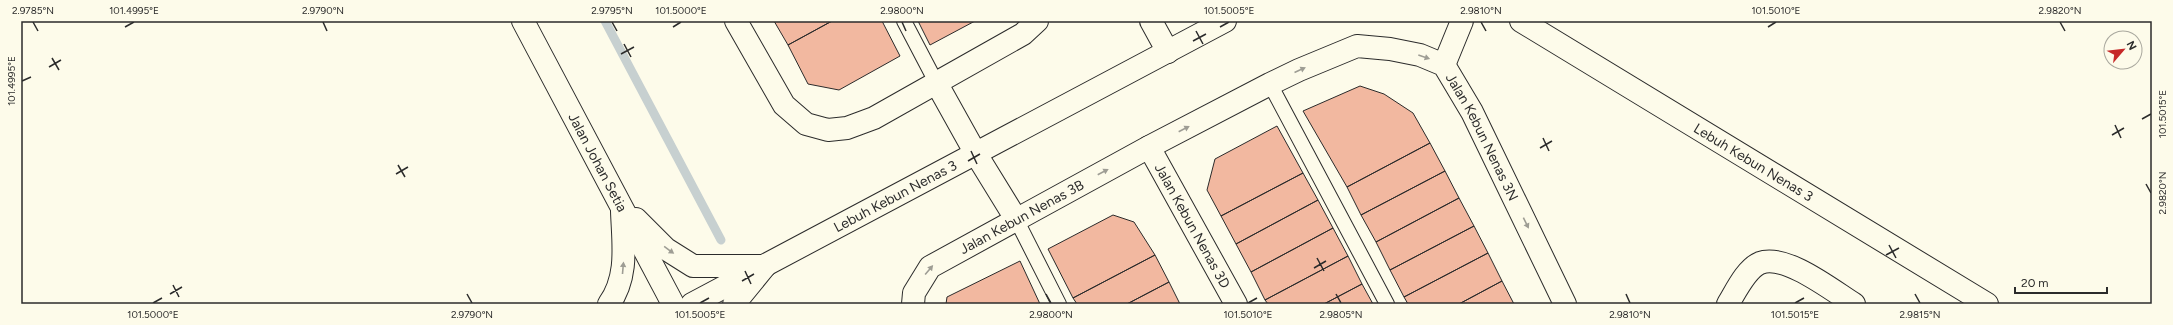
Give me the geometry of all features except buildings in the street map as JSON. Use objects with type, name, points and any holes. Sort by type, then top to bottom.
[{"type":"street","name":"Jalan Johan Setia","points":[[523,21],[673,304]]},
{"type":"street","points":[[736,21],[784,105],[806,124],[828,130],[847,128],[874,118],[937,84],[1023,34],[1037,21]]},
{"type":"street","points":[[1151,21],[1168,52]]},
{"type":"street","name":"Lebuh Kebun Nenas 3","points":[[692,304],[1225,21]]},
{"type":"street","points":[[1444,65],[1462,21]]},
{"type":"street","name":"Lebuh Kebun Nenas 3","points":[[1521,21],[1987,304]]},
{"type":"street","name":"Jalan Kebun Nenas 3N","points":[[1150,147],[1270,84],[1299,70],[1357,46],[1390,49],[1420,56],[1444,65],[1472,112],[1564,304]]},
{"type":"street","points":[[937,84],[976,154],[1016,219]]},
{"type":"street","name":"Jalan Kebun Nenas 3B","points":[[913,304],[914,293],[930,267],[1150,147]]},
{"type":"street","name":"Jalan Kebun Nenas 3D","points":[[1150,147],[1236,304]]},
{"type":"street","points":[[621,204],[666,249],[693,266],[765,266]]},
{"type":"street","points":[[609,304],[618,292],[624,270],[621,204]]},
{"type":"street","points":[[1728,304],[1746,276],[1760,263],[1774,260],[1798,269],[1854,304]]},
{"type":"street","points":[[734,304],[765,266]]},
{"type":"lane","points":[[904,21],[937,84]]},
{"type":"lane","points":[[1270,84],[1387,304]]},
{"type":"lane","points":[[1016,219],[1059,304]]},
{"type":"waterway","points":[[605,21],[721,240]]}]
